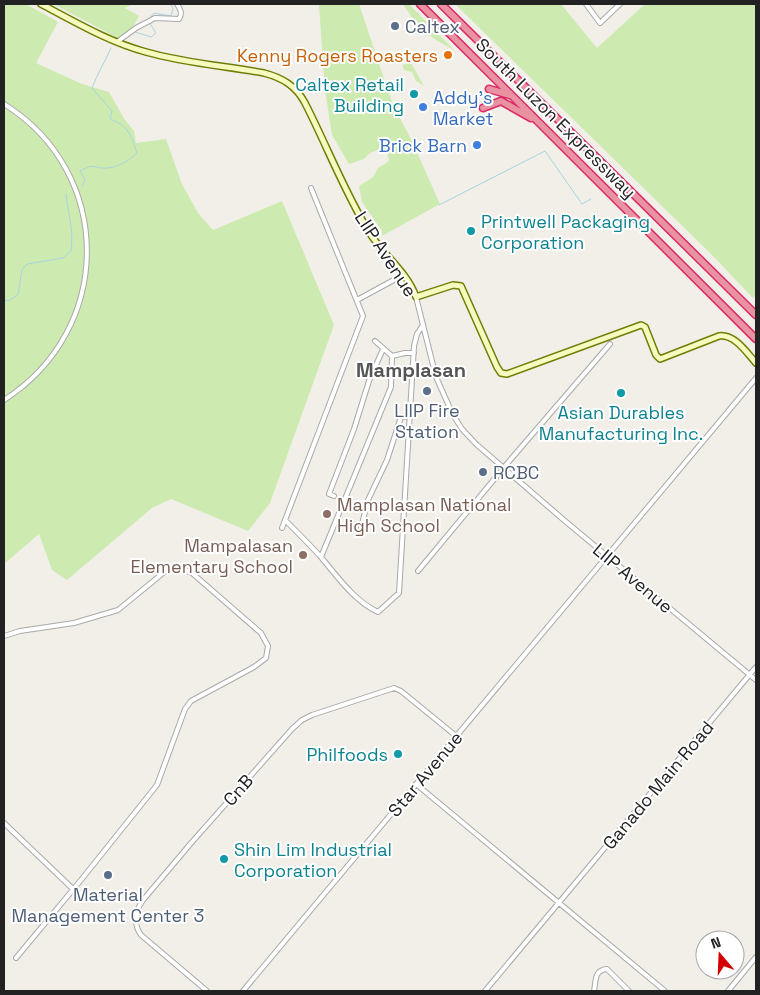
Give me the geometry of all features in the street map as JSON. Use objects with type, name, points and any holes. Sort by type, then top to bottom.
[{"type":"highway","name":"South Luzon Expressway","points":[[420,4],[756,339]]},
{"type":"highway","name":"South Luzon Expressway","points":[[441,4],[756,316]]},
{"type":"highway","points":[[489,89],[512,96]]},
{"type":"highway","points":[[483,108],[501,101],[540,123]]},
{"type":"street","name":"LIIP Avenue","points":[[41,4],[117,42],[147,52],[175,59],[270,75],[293,86],[305,103],[365,226],[374,240],[403,274],[416,297],[436,377],[453,415],[462,429],[504,468],[607,556],[756,680]]},
{"type":"street","points":[[117,42],[151,20],[162,17],[179,19],[181,9],[176,4]]},
{"type":"street","points":[[586,4],[600,23],[620,4]]},
{"type":"street","points":[[4,104],[42,135],[65,167],[81,203],[86,229],[87,256],[78,308],[61,343],[36,374],[4,400]]},
{"type":"street","points":[[282,528],[363,316],[311,188]]},
{"type":"street","points":[[356,300],[403,274]]},
{"type":"street","points":[[416,297],[450,286],[460,285],[498,370],[504,374],[642,325],[645,327],[656,355],[660,359],[725,335],[733,339],[756,363]]},
{"type":"street","points":[[285,520],[348,590],[378,612],[399,593],[414,353],[417,334],[423,325]]},
{"type":"street","points":[[375,341],[392,356],[414,353]]},
{"type":"street","points":[[418,571],[610,344]]},
{"type":"street","points":[[334,496],[329,494],[354,429],[369,381],[383,348]]},
{"type":"street","points":[[320,557],[390,387],[392,356]]},
{"type":"street","name":"Star Avenue","points":[[243,991],[756,378]]},
{"type":"street","points":[[361,528],[368,500],[386,460],[401,416],[411,416]]},
{"type":"street","points":[[4,636],[20,631],[74,623],[118,610],[168,569],[178,568],[192,573],[261,633],[268,646],[266,658],[254,668],[191,701],[185,709],[157,785],[16,958]]},
{"type":"street","name":"Ganado Main Road","points":[[485,991],[756,667]]},
{"type":"street","name":"CnB","points":[[207,991],[140,935],[136,925],[137,911],[143,900],[192,842],[292,729],[302,720],[312,715],[394,688],[456,736]]},
{"type":"street","points":[[416,784],[665,991]]},
{"type":"street","points":[[4,824],[73,889]]},
{"type":"street","points":[[728,991],[756,957]]},
{"type":"street","points":[[594,991],[596,974],[600,970],[607,969],[629,991]]},
{"type":"green space","points":[[4,4],[26,4],[58,22],[36,63],[82,84],[109,92],[125,120],[134,131],[136,143],[166,139],[182,184],[198,213],[213,230],[282,201],[334,325],[270,503],[248,531],[171,499],[152,508],[67,580],[52,570],[39,534],[4,564]]},
{"type":"green space","points":[[53,4],[133,4],[125,8],[139,16],[133,27],[120,39]]},
{"type":"green space","points":[[359,4],[393,105],[412,141],[440,204],[382,236],[382,231],[362,202],[359,186],[373,177],[378,168],[389,161],[387,152],[378,150],[370,153],[364,159],[349,164],[332,135],[325,90],[319,5]]},
{"type":"green space","points":[[403,4],[409,4],[454,50],[425,31]]},
{"type":"green space","points":[[455,4],[561,4],[597,48],[645,4],[756,4],[756,295],[753,298],[711,254]]},
{"type":"green space","points":[[411,63],[424,86],[416,81],[412,72],[404,70],[402,65]]},
{"type":"waterway","points":[[150,18],[154,13],[171,16],[173,9],[171,4]]},
{"type":"waterway","points":[[132,31],[151,37],[156,33],[149,22]]},
{"type":"waterway","points":[[82,186],[85,180],[80,171],[92,166],[103,168],[116,166],[128,161],[137,153],[128,132],[121,125],[110,119],[112,111],[92,88],[111,48]]},
{"type":"waterway","points":[[439,205],[545,151],[582,204],[591,199]]},
{"type":"waterway","points":[[4,300],[8,301],[18,295],[22,270],[27,264],[63,258],[71,251],[71,229],[66,194]]},
{"type":"place","name":"Caltex","points":[[395,26]]},
{"type":"place","name":"Kenny Rogers Roasters","points":[[448,55]]},
{"type":"place","name":"Caltex Retail Building","points":[[414,94]]},
{"type":"place","name":"Addy's Market","points":[[423,107]]},
{"type":"place","name":"Brick Barn","points":[[477,145]]},
{"type":"place","name":"Printwell Packaging Corporation","points":[[471,231]]},
{"type":"place","name":"LIIP Fire Station","points":[[427,391]]},
{"type":"place","name":"Asian Durables Manufacturing Inc.","points":[[621,393]]},
{"type":"place","name":"RCBC","points":[[483,472]]},
{"type":"place","name":"Mamplasan National High School","points":[[327,514]]},
{"type":"place","name":"Mampalasan Elementary School","points":[[303,555]]},
{"type":"place","name":"Philfoods","points":[[398,754]]},
{"type":"place","name":"Shin Lim Industrial Corporation","points":[[224,859]]},
{"type":"place","name":"Material Management Center 3","points":[[108,875]]},
{"type":"district","name":"Mamplasan","points":[[411,370]]}]
